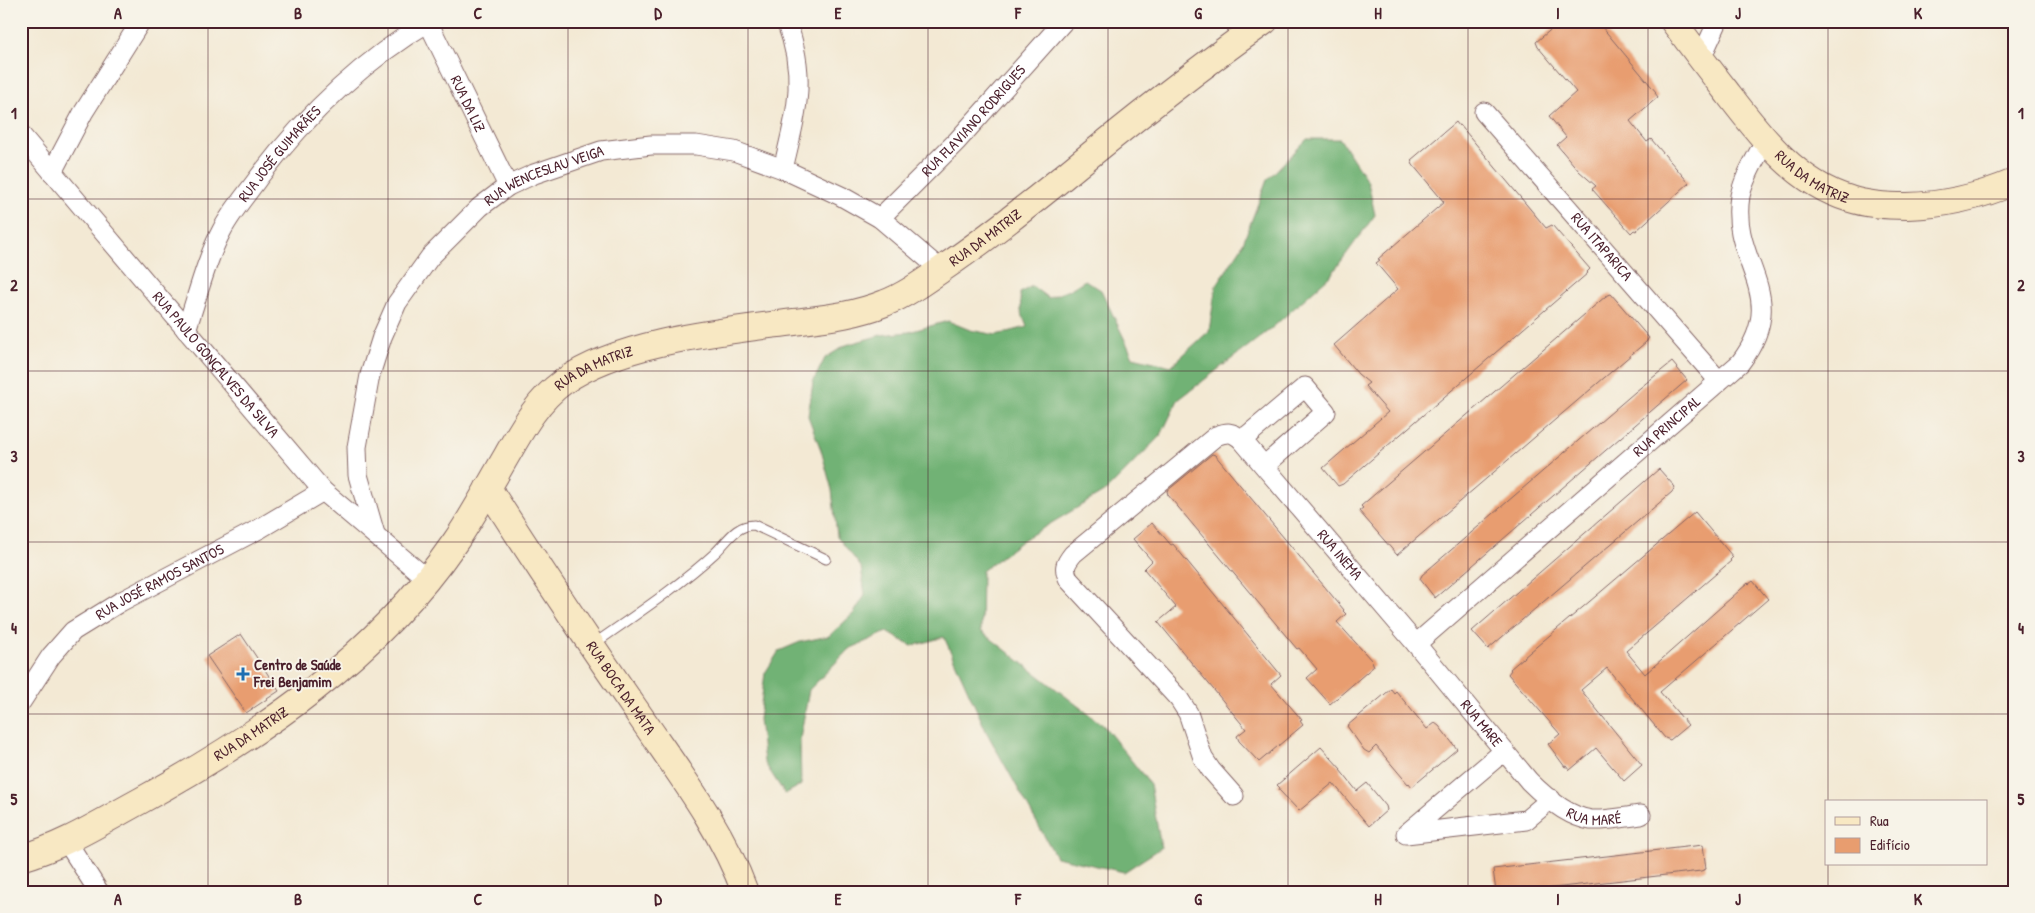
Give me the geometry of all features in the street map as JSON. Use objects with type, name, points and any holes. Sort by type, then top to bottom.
[{"type":"main road","name":"RUA DA MATRIZ","points":[[21,858],[67,842],[184,777],[239,743],[288,708],[330,677],[362,649],[395,616],[456,541],[526,421],[544,399],[562,382],[585,369],[616,356],[662,344],[720,332],[860,312],[888,302],[941,270],[1026,207],[1166,93],[1265,21]]},
{"type":"main road","name":"RUA DA MATRIZ","points":[[1673,21],[1766,141],[1792,166],[1822,187],[1850,199],[1884,206],[1931,205],[1957,201],[2014,182]]},
{"type":"main road","name":"RUA BOCA DA MATA","points":[[488,488],[592,646],[707,812],[730,853],[745,892]]},
{"type":"street","points":[[52,172],[83,113],[141,21]]},
{"type":"street","points":[[783,169],[799,94],[799,68],[786,21]]},
{"type":"street","name":"RUA FLAVIANO RODRIGUES","points":[[880,218],[964,134],[1064,21]]},
{"type":"street","points":[[1701,58],[1718,21]]},
{"type":"street","name":"RUA DA LIZ","points":[[429,22],[508,186]]},
{"type":"street","name":"RUA JOSÉ GUIMARÃES","points":[[186,330],[203,277],[222,230],[275,157],[338,88],[370,61],[429,22]]},
{"type":"street","name":"RUA ITAPARICA","points":[[1484,112],[1719,381]]},
{"type":"street","name":"RUA PAULO GONÇALVES DA SILVA","points":[[21,135],[323,492],[427,579]]},
{"type":"street","name":"RUA PRINCIPAL","points":[[1416,644],[1740,363],[1752,346],[1761,325],[1762,305],[1739,218],[1740,196],[1766,141]]},
{"type":"street","name":"RUA WENCESLAU VEIGA","points":[[375,534],[358,475],[357,447],[370,375],[382,337],[397,303],[430,257],[480,207],[508,186],[550,168],[602,151],[651,146],[696,145],[734,151],[783,169],[841,196],[880,218],[941,270]]},
{"type":"street","points":[[1234,796],[1210,770],[1203,758],[1188,712],[1179,699],[1069,580],[1064,571],[1065,563],[1073,554],[1216,436],[1228,432],[1235,433],[1242,440],[1305,387],[1326,412],[1264,466]]},
{"type":"street","name":"RUA INEMA","points":[[1242,440],[1416,644]]},
{"type":"street","name":"RUA JOSÉ RAMOS SANTOS","points":[[21,702],[51,656],[73,631],[120,602],[259,529],[323,492]]},
{"type":"street","name":"RUA MARE","points":[[1416,644],[1529,781],[1551,799]]},
{"type":"street","points":[[1504,751],[1406,834],[1526,820],[1551,799]]},
{"type":"street","name":"RUA MARÉ","points":[[1551,799],[1578,817],[1589,820],[1641,815]]},
{"type":"street","points":[[67,842],[99,892]]},
{"type":"lane","points":[[592,646],[695,571],[717,552],[734,533],[745,525],[754,525],[826,559]]},
{"type":"green space","points":[[1307,139],[1340,139],[1368,182],[1375,215],[1331,275],[1272,328],[1178,400],[1161,435],[1107,490],[1023,540],[982,571],[981,631],[1104,726],[1150,784],[1161,848],[1124,872],[1056,857],[987,733],[944,637],[912,646],[887,632],[849,649],[809,690],[800,739],[801,785],[785,794],[764,762],[759,719],[765,673],[779,651],[800,642],[829,636],[854,613],[865,595],[861,567],[837,536],[832,490],[821,450],[808,416],[813,382],[825,358],[846,345],[881,335],[909,332],[948,321],[970,330],[996,335],[1027,327],[1021,311],[1020,293],[1032,286],[1048,298],[1069,290],[1085,280],[1101,290],[1133,357],[1171,366],[1209,331],[1216,286],[1241,248],[1267,180]]},
{"type":"building","points":[[1561,21],[1597,21],[1656,92],[1658,97],[1630,121],[1647,142],[1651,139],[1689,183],[1636,231],[1634,230],[1631,233],[1592,189],[1596,186],[1579,171],[1557,145],[1566,137],[1549,116],[1576,92],[1538,47],[1536,42]]},
{"type":"building","points":[[1456,122],[1546,228],[1552,225],[1590,269],[1588,273],[1343,484],[1338,486],[1323,468],[1388,412],[1365,386],[1369,383],[1358,374],[1334,345],[1398,289],[1376,263],[1380,260],[1378,259],[1444,202],[1413,165],[1411,160]]},
{"type":"building","points":[[1611,294],[1649,338],[1646,342],[1397,555],[1359,511],[1363,508],[1361,506],[1606,296]]},
{"type":"building","points":[[1672,362],[1687,380],[1435,598],[1420,579],[1422,575]]},
{"type":"building","points":[[1212,454],[1215,455],[1344,610],[1346,614],[1337,622],[1372,661],[1374,666],[1330,704],[1307,678],[1317,669],[1299,648],[1297,649],[1168,495],[1167,491]]},
{"type":"building","points":[[1659,469],[1675,487],[1672,492],[1488,649],[1472,631]]},
{"type":"building","points":[[1695,512],[1733,557],[1731,561],[1626,651],[1645,674],[1748,583],[1753,581],[1768,599],[1660,692],[1688,725],[1670,740],[1665,738],[1607,668],[1581,690],[1642,765],[1624,781],[1596,748],[1570,770],[1567,766],[1565,767],[1548,744],[1560,734],[1508,674],[1510,669]]},
{"type":"building","points":[[1152,523],[1171,545],[1173,544],[1281,675],[1271,684],[1302,720],[1300,721],[1303,725],[1259,762],[1239,741],[1237,736],[1246,729],[1158,622],[1176,607],[1144,569],[1152,561],[1133,539]]},
{"type":"building","name":"Centro de Saúde Frei Benjamim","points":[[241,634],[279,691],[246,713],[207,656]]},
{"type":"building","points":[[1391,689],[1394,693],[1396,691],[1427,729],[1435,723],[1457,749],[1412,787],[1376,746],[1369,753],[1364,750],[1347,726]]},
{"type":"building","points":[[1321,747],[1341,769],[1357,791],[1367,783],[1386,806],[1387,810],[1369,826],[1333,783],[1299,811],[1279,790],[1280,788],[1277,785]]},
{"type":"building","points":[[1703,845],[1706,869],[1701,871],[1518,892],[1496,892],[1493,869]]},
{"type":"place","name":"Centro de Saúde Frei Benjamim","points":[[243,674]]}]
